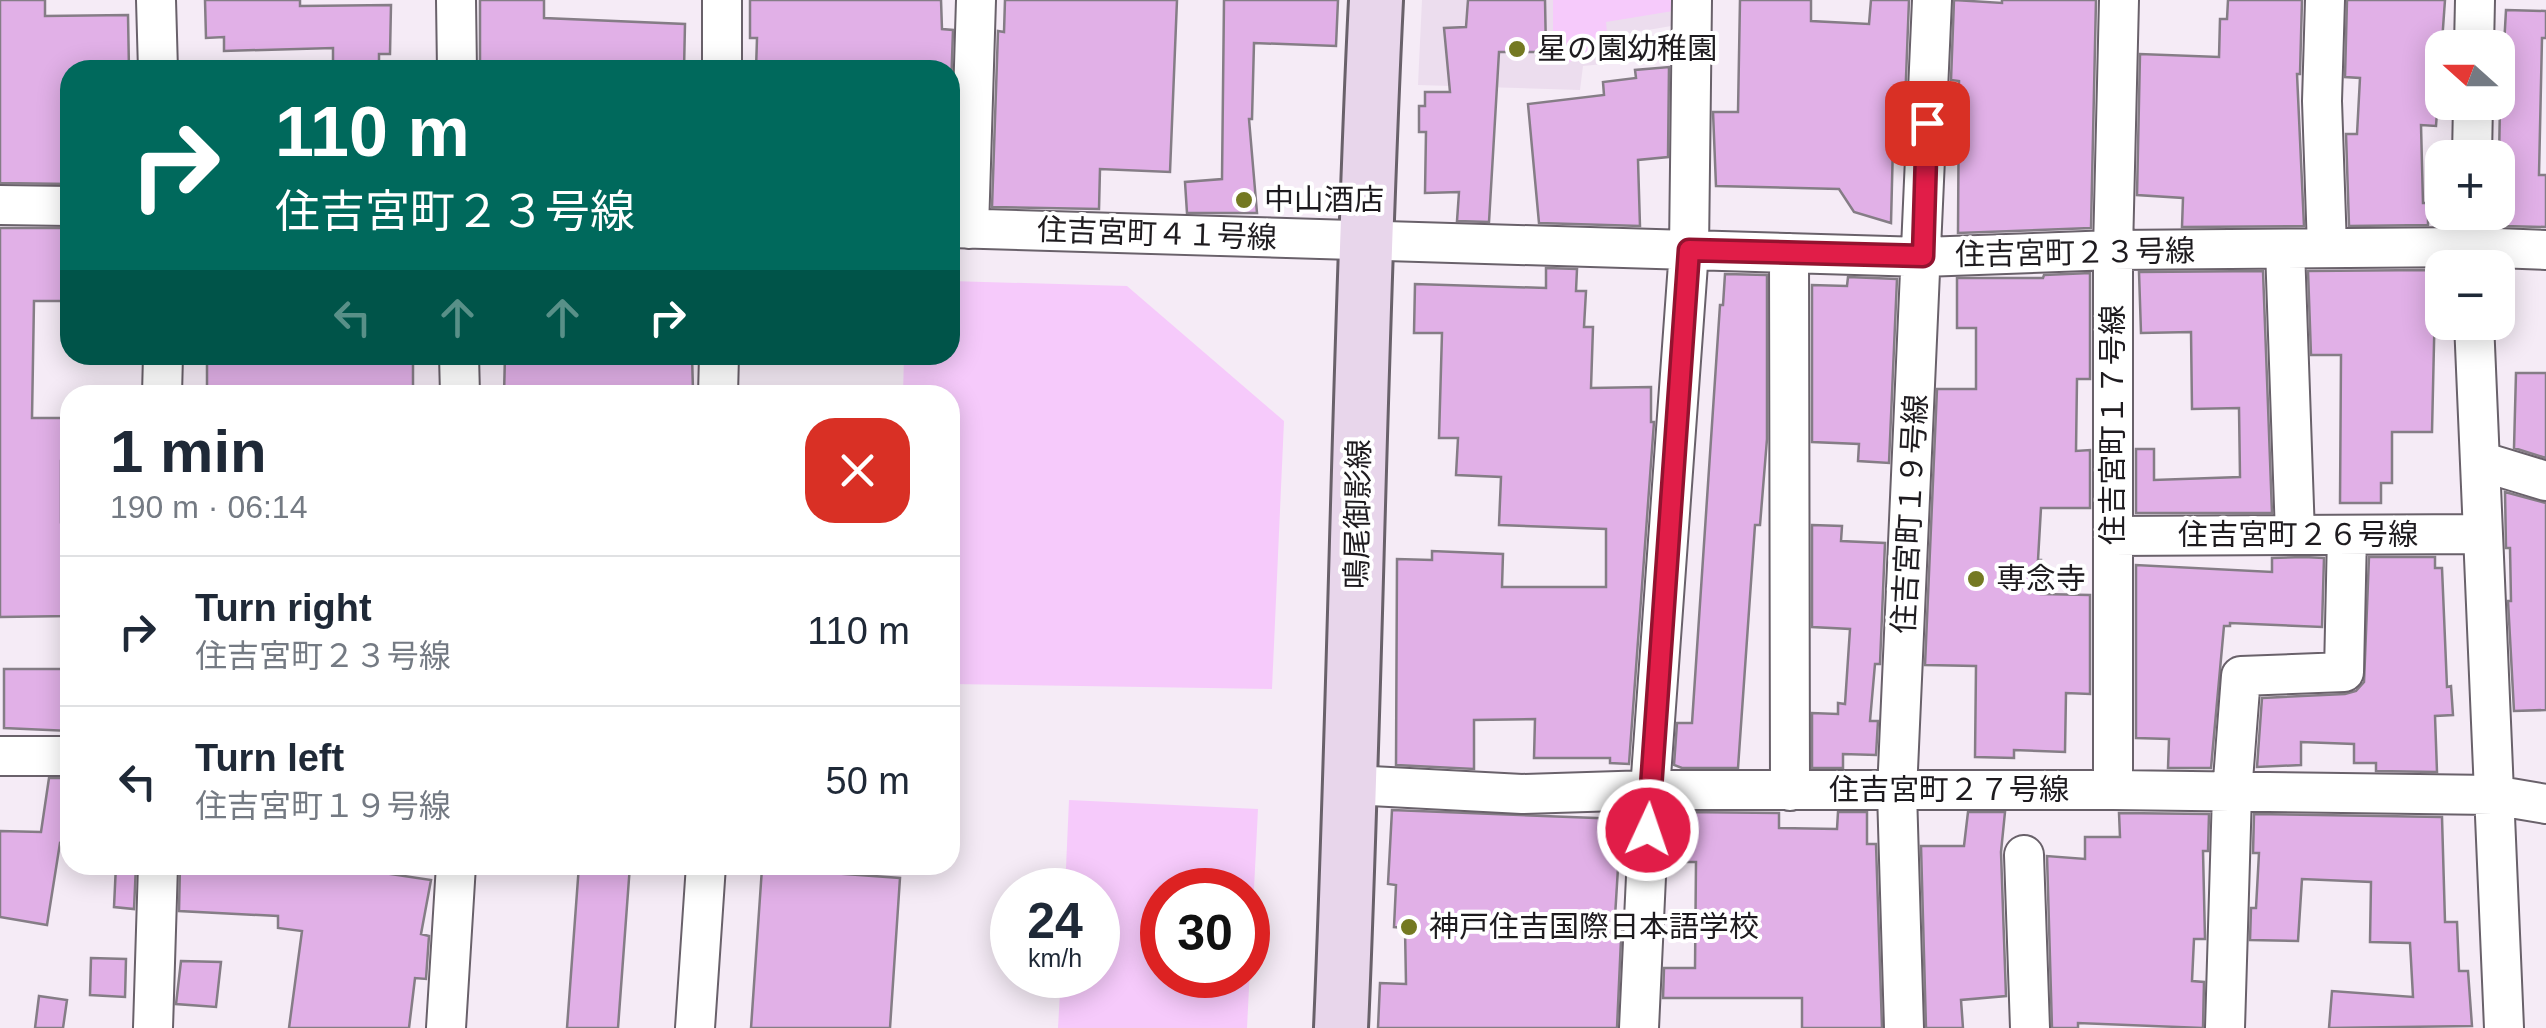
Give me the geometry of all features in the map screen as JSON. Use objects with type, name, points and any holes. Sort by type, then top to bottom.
[{"type":"street","points":[[156,0],[158,60]]},
{"type":"street","points":[[456,0],[457,60]]},
{"type":"street","points":[[722,0],[722,60]]},
{"type":"street","points":[[960,228],[976,0]]},
{"type":"street","name":"鳴尾御影線","points":[[1341,1028],[1352,785],[1364,240],[1376,0]]},
{"type":"street","points":[[1639,1028],[1650,790],[1689,250],[1692,0]]},
{"type":"street","name":"住吉宮町１９号線","points":[[1904,1028],[1897,792],[1932,0]]},
{"type":"street","name":"住吉宮町１７号線","points":[[2113,790],[2113,250],[2119,0]]},
{"type":"street","points":[[2326,0],[2322,101],[2327,248]]},
{"type":"street","points":[[2474,30],[2475,0]]},
{"type":"street","points":[[0,205],[60,206]]},
{"type":"street","name":"住吉宮町４１号線","points":[[960,228],[1364,240]]},
{"type":"street","name":"住吉宮町２３号線","points":[[1364,240],[1923,256],[2471,242],[2546,250]]},
{"type":"street","points":[[2285,249],[2295,535]]},
{"type":"street","points":[[1790,253],[1790,791]]},
{"type":"street","points":[[2475,340],[2504,1028]]},
{"type":"street","points":[[2480,460],[2546,481]]},
{"type":"street","name":"住吉宮町２６号線","points":[[2113,536],[2483,534]]},
{"type":"street","points":[[2225,1028],[2232,793],[2241,676],[2344,672],[2348,535]]},
{"type":"street","points":[[0,756],[60,756]]},
{"type":"street","name":"住吉宮町２７号線","points":[[1352,785],[1522,794],[1650,790],[2113,790],[2493,795],[2546,804]]},
{"type":"street","points":[[2024,855],[2030,1028]]},
{"type":"street","points":[[153,1028],[158,875]]},
{"type":"street","points":[[446,1028],[455,875]]},
{"type":"street","points":[[695,1028],[705,875]]},
{"type":"shaded area","name":"星の園幼稚園","points":[[1422,0],[1678,0],[1677,25],[1613,36],[1615,63],[1583,66],[1580,90],[1418,85]]},
{"type":"shaded area","points":[[1553,0],[1673,0],[1673,11],[1606,22],[1609,53],[1559,64],[1553,39]]},
{"type":"shaded area","points":[[960,281],[1127,286],[1284,421],[1272,689],[960,684],[960,385],[903,385],[904,365],[960,365]]},
{"type":"shaded area","points":[[1069,800],[1258,809],[1255,868],[1140,868],[1140,998],[1249,998],[1247,1028],[1058,1028],[1060,998],[1120,998],[1120,868],[1066,868]]},
{"type":"building","points":[[0,0],[45,0],[45,16],[128,15],[129,60],[60,60],[60,184],[0,183]]},
{"type":"building","points":[[205,0],[300,0],[300,6],[391,5],[390,54],[379,54],[379,60],[333,60],[333,48],[224,51],[224,37],[206,38]]},
{"type":"building","points":[[480,0],[544,0],[544,18],[685,24],[684,60],[480,60]]},
{"type":"building","points":[[750,0],[941,0],[942,29],[953,30],[952,60],[756,60],[757,38],[750,38]]},
{"type":"building","points":[[1005,0],[1177,0],[1170,172],[1100,169],[1099,209],[992,207],[998,31],[1004,32]]},
{"type":"building","points":[[1224,0],[1338,0],[1336,46],[1254,43],[1249,119],[1257,213],[1187,213],[1185,182],[1222,179]]},
{"type":"building","points":[[1468,0],[1545,0],[1546,52],[1499,52],[1489,222],[1457,221],[1459,192],[1425,193],[1426,132],[1419,132],[1419,106],[1425,106],[1425,92],[1450,92],[1444,28],[1466,27]]},
{"type":"building","points":[[1740,0],[1811,0],[1811,21],[1869,24],[1871,0],[1909,0],[1905,104],[1894,104],[1891,223],[1854,212],[1839,189],[1716,186],[1713,112],[1738,112]]},
{"type":"building","points":[[1954,0],[2096,0],[2091,228],[1958,233],[1959,81],[1951,80]]},
{"type":"building","points":[[2228,0],[2302,0],[2297,74],[2304,226],[2182,227],[2183,198],[2137,195],[2140,54],[2219,57],[2220,19],[2227,19]]},
{"type":"building","points":[[2347,0],[2445,0],[2443,30],[2425,30],[2425,120],[2436,120],[2436,126],[2421,125],[2425,225],[2349,226],[2346,134],[2357,134],[2360,78],[2345,77]]},
{"type":"building","points":[[2506,10],[2546,11],[2539,175],[2546,175],[2546,227],[2515,226],[2515,140],[2499,140],[2500,120],[2515,120],[2515,30],[2505,30]]},
{"type":"building","points":[[1669,67],[1668,157],[1638,160],[1640,226],[1539,223],[1528,104],[1604,95],[1603,82],[1636,78],[1635,70]]},
{"type":"building","points":[[0,228],[60,228],[60,301],[34,301],[32,418],[60,418],[60,616],[0,617]]},
{"type":"building","points":[[1546,268],[1577,269],[1576,291],[1586,291],[1584,327],[1593,327],[1591,388],[1651,387],[1654,422],[1629,764],[1610,763],[1610,758],[1534,758],[1535,719],[1474,720],[1474,769],[1396,765],[1397,559],[1432,560],[1432,551],[1503,554],[1502,587],[1606,587],[1606,529],[1499,525],[1501,477],[1456,475],[1458,438],[1439,438],[1442,333],[1414,333],[1415,284],[1546,288]]},
{"type":"building","points":[[2425,270],[2425,340],[2434,340],[2432,432],[2392,432],[2392,483],[2381,483],[2381,503],[2340,503],[2341,355],[2311,355],[2308,271]]},
{"type":"building","points":[[2263,271],[2272,513],[2136,513],[2136,449],[2154,449],[2154,480],[2240,477],[2239,408],[2192,409],[2191,332],[2141,333],[2139,272]]},
{"type":"building","points":[[2090,273],[2090,379],[2077,379],[2076,451],[2090,450],[2090,508],[2041,508],[2038,560],[2041,594],[2090,595],[2090,694],[2066,693],[2065,752],[2014,750],[2014,758],[1975,757],[1976,666],[1925,665],[1937,389],[1976,389],[1976,328],[1957,328],[1957,278],[2043,278]]},
{"type":"building","points":[[1725,274],[1767,275],[1767,439],[1760,525],[1755,525],[1738,768],[1682,768],[1674,765],[1677,723],[1692,723]]},
{"type":"building","points":[[1848,277],[1897,279],[1889,463],[1858,461],[1859,444],[1812,442],[1812,285],[1847,286]]},
{"type":"building","points":[[207,365],[413,365],[413,385],[207,385]]},
{"type":"building","points":[[505,365],[692,365],[693,385],[504,385]]},
{"type":"building","points":[[2516,373],[2546,373],[2546,458],[2514,448]]},
{"type":"building","points":[[2505,492],[2546,503],[2546,710],[2514,711]]},
{"type":"building","points":[[1812,525],[1842,526],[1841,541],[1885,543],[1880,664],[1875,664],[1870,721],[1878,721],[1876,755],[1843,754],[1843,768],[1812,768],[1812,713],[1838,714],[1838,703],[1845,704],[1850,629],[1812,627]]},
{"type":"building","points":[[2369,557],[2435,557],[2435,568],[2442,568],[2447,687],[2451,686],[2453,715],[2435,716],[2437,772],[2376,771],[2376,763],[2354,763],[2354,744],[2301,742],[2301,765],[2257,767],[2262,698],[2345,694],[2356,691],[2364,682]]},
{"type":"building","points":[[2272,558],[2324,558],[2322,627],[2230,623],[2224,626],[2211,768],[2168,768],[2169,739],[2136,738],[2136,565],[2272,572]]},
{"type":"building","points":[[4,669],[60,669],[60,731],[4,728]]},
{"type":"building","points":[[49,778],[60,778],[60,843],[47,925],[0,917],[0,831],[41,832]]},
{"type":"building","points":[[1392,810],[1621,819],[1615,917],[1622,917],[1617,1028],[1378,1028],[1380,983],[1406,984],[1405,928],[1394,927],[1396,885],[1388,884]]},
{"type":"building","points":[[1682,812],[1779,813],[1779,828],[1837,829],[1838,812],[1867,812],[1867,844],[1876,844],[1882,1028],[1802,1028],[1802,998],[1663,998],[1664,968],[1695,968],[1696,862],[1682,862]]},
{"type":"building","points":[[1968,812],[2005,812],[2001,852],[2006,996],[1961,1000],[1963,1028],[1926,1028],[1921,846],[1964,846]]},
{"type":"building","points":[[2119,813],[2209,814],[2208,851],[2203,851],[2205,939],[2194,939],[2192,981],[2204,982],[2203,1028],[2078,1023],[2078,1028],[2052,1028],[2047,856],[2085,859],[2085,837],[2120,837]]},
{"type":"building","points":[[2254,814],[2442,817],[2445,922],[2457,922],[2459,971],[2468,971],[2472,1026],[2329,1028],[2332,991],[2413,997],[2410,943],[2370,942],[2371,882],[2302,879],[2298,941],[2250,940],[2259,853],[2253,853]]},
{"type":"building","points":[[116,875],[136,875],[134,909],[114,907]]},
{"type":"building","points":[[180,875],[397,875],[431,880],[421,934],[429,936],[426,979],[415,978],[409,1028],[289,1028],[302,931],[278,928],[278,916],[179,911]]},
{"type":"building","points":[[578,875],[629,875],[618,1028],[567,1028]]},
{"type":"building","points":[[762,875],[900,878],[890,1028],[751,1028]]},
{"type":"building","points":[[91,958],[126,959],[125,997],[90,995]]},
{"type":"building","points":[[181,961],[221,962],[216,1007],[176,1004]]},
{"type":"building","points":[[39,996],[67,1000],[63,1028],[35,1028]]},
{"type":"place","name":"星の園幼稚園","points":[[1517,49]]},
{"type":"place","name":"中山酒店","points":[[1244,200]]},
{"type":"place","name":"専念寺","points":[[1976,579]]},
{"type":"place","name":"神戸住吉国際日本語学校","points":[[1409,927]]},
{"type":"route","points":[[1648,830],[1689,250],[1923,256],[1927,123]]}]
